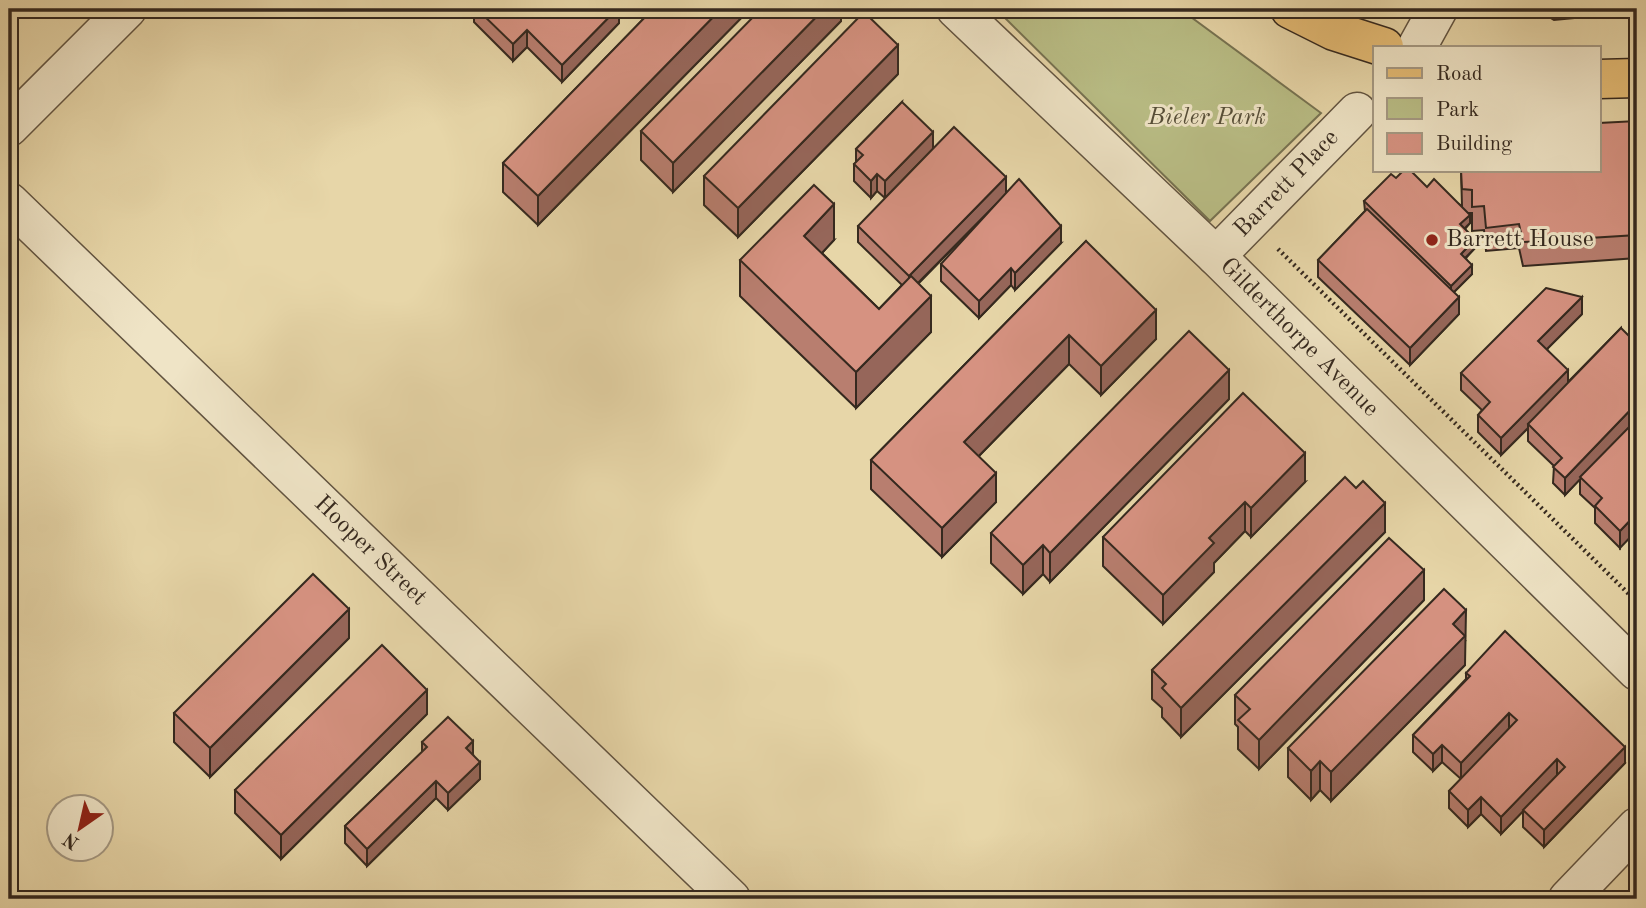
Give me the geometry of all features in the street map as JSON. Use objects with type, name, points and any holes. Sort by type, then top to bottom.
[{"type":"main road","points":[[1290,9],[1334,31],[1381,46]]},
{"type":"main road","points":[[1600,79],[1637,78]]},
{"type":"street","points":[[9,127],[127,9]]},
{"type":"street","name":"Gilderthorpe Avenue","points":[[956,9],[1216,256],[1637,671]]},
{"type":"street","points":[[1419,46],[1438,9]]},
{"type":"street","name":"Barrett Place","points":[[1216,256],[1357,112]]},
{"type":"street","name":"Hooper Street","points":[[9,202],[732,899]]},
{"type":"street","points":[[1568,899],[1637,827]]},
{"type":"path","name":"Gilderthorpe Avenue","points":[[1250,222],[1637,602]]},
{"type":"green space","name":"Bieler Park","points":[[996,9],[1180,9],[1321,113],[1210,221]]},
{"type":"building","points":[[477,9],[617,9],[562,65],[527,30],[513,44]]},
{"type":"building","points":[[653,9],[721,9],[538,196],[503,163]]},
{"type":"building","points":[[761,9],[824,9],[673,163],[641,131]]},
{"type":"building","points":[[864,12],[898,45],[738,208],[704,176]]},
{"type":"building","points":[[902,102],[933,132],[885,181],[877,174],[871,181],[854,164],[863,155],[856,149]]},
{"type":"building","points":[[1637,121],[1637,235],[1523,242],[1519,224],[1486,228],[1484,206],[1472,207],[1472,190],[1462,189],[1461,172],[1600,172],[1600,123]]},
{"type":"building","points":[[954,127],[1006,177],[909,276],[858,226]]},
{"type":"building","name":"Barrett House","points":[[1402,172],[1412,172],[1427,187],[1434,179],[1470,215],[1460,224],[1475,239],[1461,254],[1472,265],[1451,286],[1364,201],[1391,174],[1396,178]]},
{"type":"building","points":[[1019,179],[1061,226],[1015,273],[1011,268],[979,301],[941,264]]},
{"type":"building","points":[[814,185],[834,204],[804,236],[879,309],[911,276],[931,296],[856,372],[740,260]]},
{"type":"building","points":[[1367,209],[1459,297],[1410,348],[1318,260]]},
{"type":"building","points":[[1086,241],[1156,310],[1101,366],[1069,335],[964,442],[996,473],[942,528],[871,460]]},
{"type":"building","points":[[1546,288],[1582,297],[1538,341],[1568,370],[1501,438],[1478,415],[1490,402],[1461,373]]},
{"type":"building","points":[[1621,328],[1637,344],[1637,403],[1565,478],[1553,467],[1562,458],[1528,424]]},
{"type":"building","points":[[1189,331],[1229,370],[1050,553],[1043,545],[1023,565],[991,533]]},
{"type":"building","points":[[1243,393],[1305,453],[1251,508],[1245,502],[1209,538],[1214,543],[1163,595],[1103,537]]},
{"type":"building","points":[[1637,419],[1637,513],[1620,531],[1595,506],[1602,498],[1580,477]]},
{"type":"building","points":[[1345,477],[1356,488],[1363,481],[1385,503],[1181,708],[1162,688],[1166,684],[1152,670]]},
{"type":"building","points":[[1389,538],[1424,570],[1259,740],[1238,720],[1250,709],[1235,695]]},
{"type":"building","points":[[313,574],[349,609],[210,748],[174,713]]},
{"type":"building","points":[[1444,589],[1466,610],[1453,624],[1465,636],[1331,772],[1320,761],[1311,771],[1288,748]]},
{"type":"building","points":[[1505,631],[1625,747],[1544,830],[1523,810],[1565,767],[1557,759],[1501,817],[1481,797],[1468,810],[1449,791],[1517,720],[1509,713],[1461,763],[1442,745],[1433,754],[1413,735],[1470,676],[1466,673]]},
{"type":"building","points":[[382,645],[427,690],[281,835],[235,790]]},
{"type":"building","points":[[448,717],[473,741],[466,748],[480,762],[448,793],[436,781],[367,849],[345,826],[427,747],[422,742]]},
{"type":"place","name":"Barrett House","points":[[1432,240]]}]
